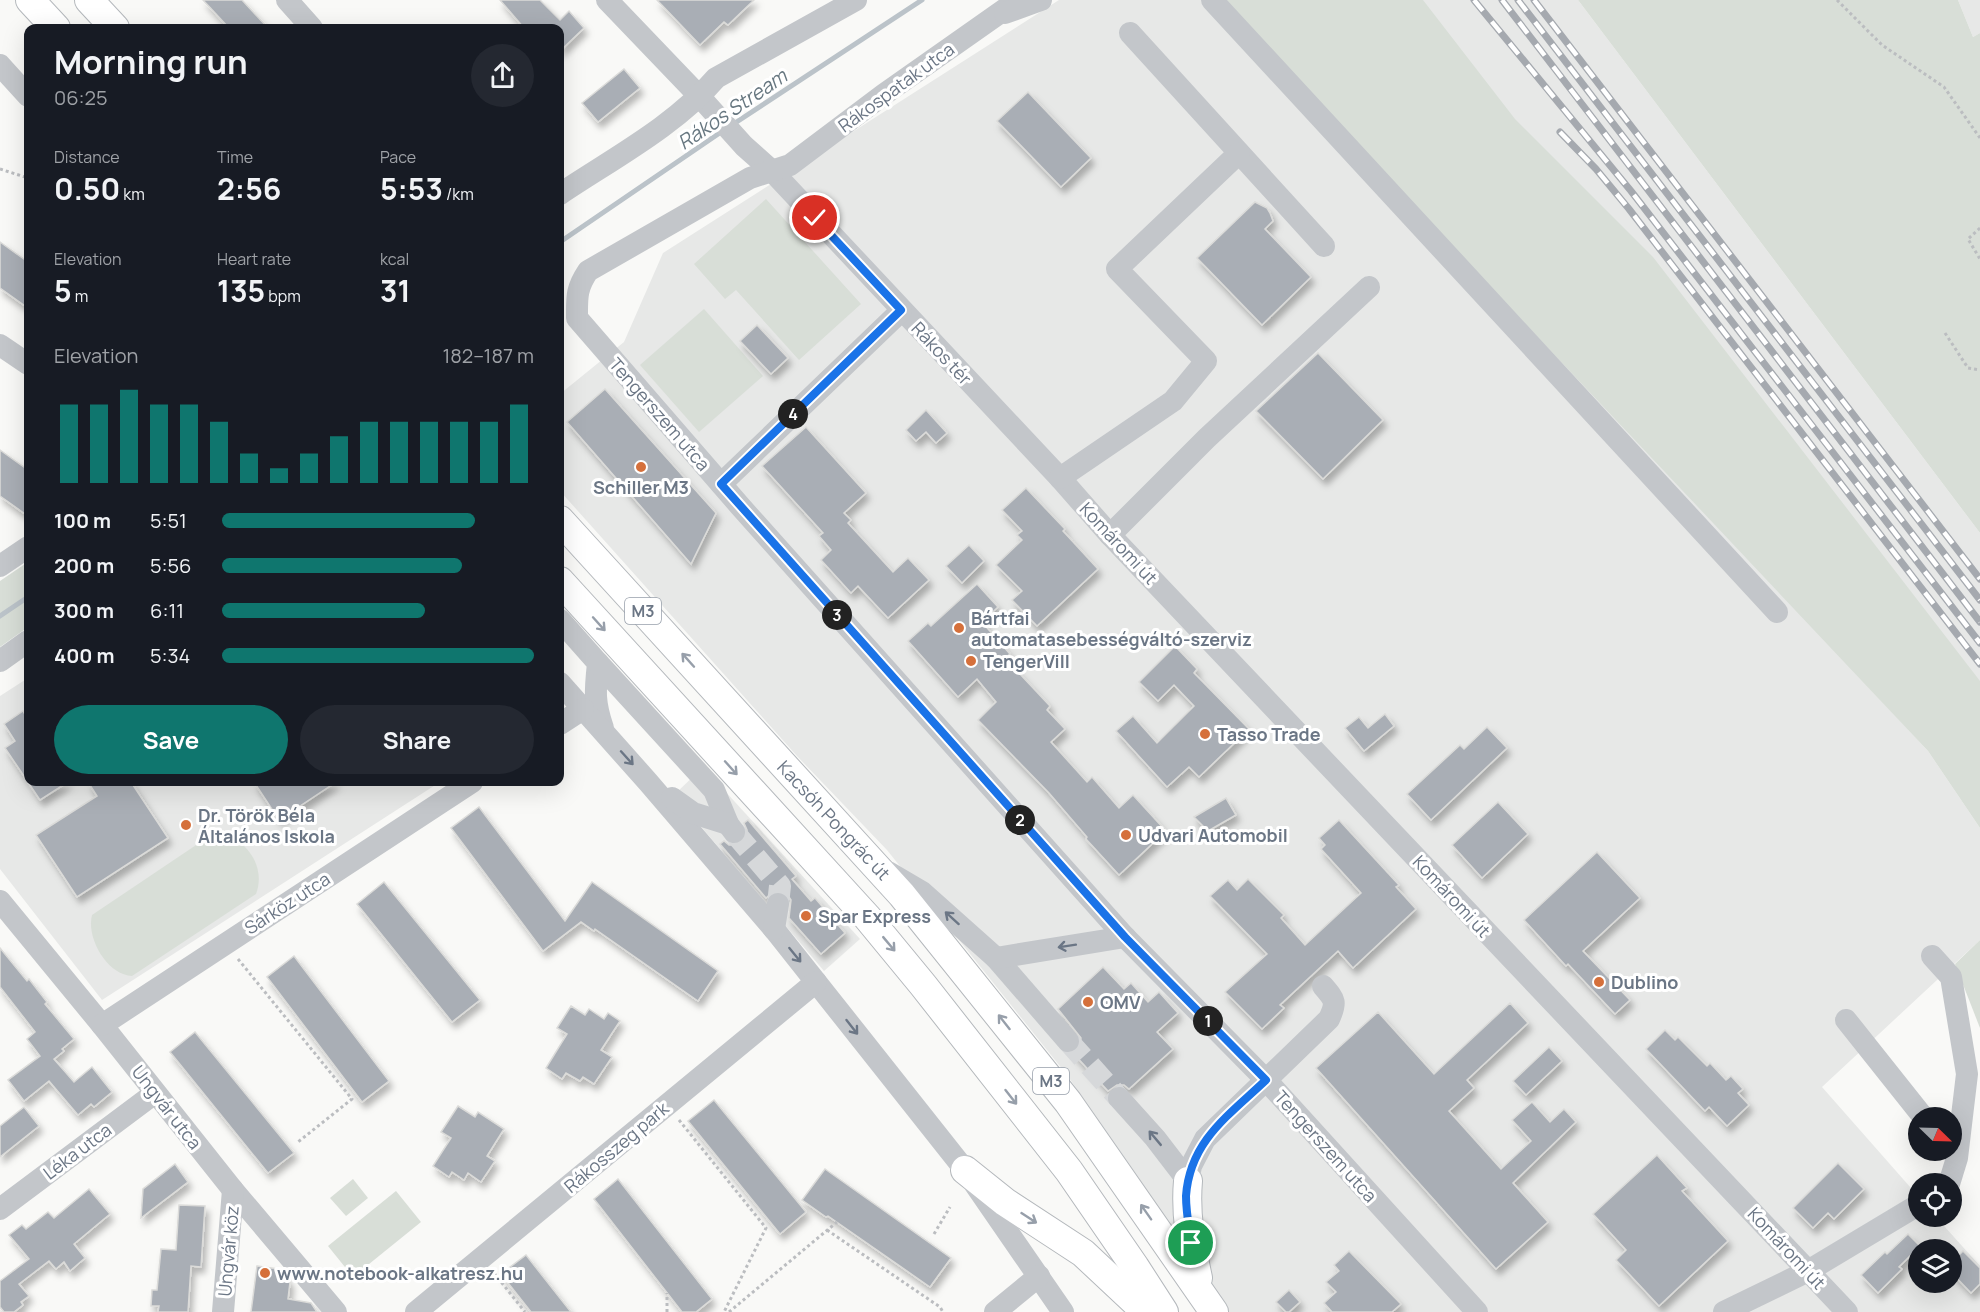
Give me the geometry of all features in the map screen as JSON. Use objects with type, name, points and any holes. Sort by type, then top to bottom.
[{"type":"main road","points":[[30,0],[52,24]]},
{"type":"main road","points":[[89,0],[111,24]]},
{"type":"main road","name":"Kacsóh Pongrác út","points":[[564,524],[872,861],[955,960],[1068,1102],[1207,1301]]},
{"type":"main road","name":"M3","points":[[564,585],[867,917],[1069,1172],[1164,1312]]},
{"type":"main road","points":[[965,1170],[1005,1202],[1083,1253],[1146,1312]]},
{"type":"main road","points":[[1188,1181],[1186,1199],[1191,1243],[1207,1301]]},
{"type":"street","points":[[287,0],[308,24]]},
{"type":"street","name":"Rákos tér","points":[[607,0],[700,97],[715,116],[772,171],[1060,478]]},
{"type":"street","points":[[564,191],[678,116],[700,97],[716,78],[856,0]]},
{"type":"street","name":"Rákospatak utca","points":[[772,171],[790,165],[883,95],[1018,0]]},
{"type":"street","points":[[995,17],[1041,0]]},
{"type":"street","points":[[1212,0],[1777,612]]},
{"type":"street","points":[[1130,33],[1324,246]]},
{"type":"street","points":[[0,65],[24,92]]},
{"type":"street","points":[[1060,478],[1173,401],[1206,361],[1117,269],[1239,153]]},
{"type":"street","name":"Tengerszem utca","points":[[772,171],[750,178],[588,272],[579,284],[577,318],[721,484],[1125,937],[1266,1080],[1477,1312]]},
{"type":"street","points":[[1110,535],[1207,438],[1369,287]]},
{"type":"street","points":[[721,484],[901,310]]},
{"type":"street","points":[[0,345],[24,361]]},
{"type":"street","name":"Komáromi út","points":[[1060,478],[1110,535],[1846,1312]]},
{"type":"street","points":[[0,566],[24,550]]},
{"type":"street","points":[[564,625],[714,790],[731,828],[693,813],[648,782]]},
{"type":"street","points":[[0,660],[24,644]]},
{"type":"street","points":[[598,663],[595,696],[605,734]]},
{"type":"street","points":[[564,688],[774,929],[965,1170],[1064,1312]]},
{"type":"street","points":[[564,721],[583,709]]},
{"type":"street","name":"Sárköz utca","points":[[102,1025],[466,786]]},
{"type":"street","points":[[872,861],[895,878],[922,892],[996,958],[1068,1041]]},
{"type":"street","name":"Ungvár utca","points":[[0,901],[233,1190],[336,1312]]},
{"type":"street","points":[[774,929],[778,904]]},
{"type":"street","points":[[996,958],[1125,937]]},
{"type":"street","points":[[1932,956],[1951,977],[1967,1074],[1962,1107]]},
{"type":"street","name":"Rákosszeg park","points":[[416,1312],[816,982]]},
{"type":"street","points":[[1188,1181],[1191,1166],[1205,1139],[1329,1019],[1334,1007],[1333,998],[1323,986]]},
{"type":"street","points":[[1846,1020],[1915,1107]]},
{"type":"street","name":"Léka utca","points":[[2,1203],[155,1093]]},
{"type":"street","points":[[1119,1098],[1155,1137],[1188,1181]]},
{"type":"street","name":"Ungvár köz","points":[[223,1312],[233,1190]]},
{"type":"street","points":[[1724,1312],[1808,1271],[1908,1211]]},
{"type":"street","points":[[995,1312],[1039,1276]]},
{"type":"path","points":[[1837,0],[1882,45],[1944,87],[1980,138]]},
{"type":"path","points":[[0,169],[24,177]]},
{"type":"path","points":[[1980,228],[1968,239],[1980,260]]},
{"type":"path","points":[[1945,333],[1968,368],[1980,370]]},
{"type":"path","points":[[225,944],[352,1098],[298,1142]]},
{"type":"path","points":[[666,1105],[766,1228],[724,1312]]},
{"type":"path","points":[[934,1234],[950,1207]]},
{"type":"path","points":[[729,1312],[837,1222]]},
{"type":"path","points":[[827,1230],[940,1307],[943,1312]]},
{"type":"path","points":[[483,1257],[487,1266],[525,1312]]},
{"type":"path","points":[[667,1293],[667,1312]]},
{"type":"shaded area","points":[[1059,0],[1578,0],[1980,533],[1980,764],[1835,651],[1928,751],[1980,828],[1980,940],[1822,1087],[1908,1185],[1908,1227],[1945,1227],[1956,1239],[1908,1239],[1908,1293],[1962,1293],[1962,1246],[1980,1266],[1980,1312],[1225,1312],[1138,1177],[1067,1075],[887,850],[797,756],[564,495],[564,391],[624,342],[663,253]]},
{"type":"shaded area","points":[[1220,0],[1423,0],[1515,119],[1653,257],[1980,681],[1980,828],[1928,751]]},
{"type":"shaded area","points":[[1578,0],[1958,0],[1973,37],[1980,33],[1980,533]]},
{"type":"shaded area","points":[[1958,0],[1980,0],[1980,33],[1973,37]]},
{"type":"shaded area","points":[[766,199],[861,304],[799,360],[736,290],[725,299],[694,264]]},
{"type":"shaded area","points":[[704,309],[763,376],[699,432],[640,365]]},
{"type":"shaded area","points":[[24,565],[24,630],[0,647],[0,581]]},
{"type":"shaded area","name":"Dr. Török Béla Általános Iskola","points":[[24,681],[24,786],[434,786],[102,1000],[0,869],[0,696]]},
{"type":"shaded area","points":[[703,767],[860,939],[824,971],[674,795]]},
{"type":"shaded area","points":[[214,833],[235,839],[250,853],[258,873],[259,883],[256,894],[132,976],[114,969],[100,954],[95,944],[92,934],[92,915]]},
{"type":"shaded area","points":[[1980,940],[1980,1028],[1955,964]]},
{"type":"shaded area","points":[[353,1179],[368,1198],[346,1216],[330,1198]]},
{"type":"shaded area","points":[[396,1191],[421,1222],[353,1277],[328,1246]]},
{"type":"building","points":[[203,0],[242,0],[264,24],[225,24]]},
{"type":"building","points":[[500,0],[540,0],[560,20],[569,11],[584,28],[564,47],[564,24],[521,24]]},
{"type":"building","points":[[657,0],[754,0],[728,25],[724,22],[700,45]]},
{"type":"building","points":[[624,69],[640,88],[598,122],[582,103]]},
{"type":"building","points":[[1028,92],[1091,158],[1061,187],[997,121]]},
{"type":"building","points":[[1255,202],[1267,208],[1273,221],[1265,229],[1311,277],[1262,325],[1197,258]]},
{"type":"building","points":[[0,242],[24,259],[24,305],[0,288]]},
{"type":"building","points":[[757,325],[788,358],[771,374],[740,341]]},
{"type":"building","points":[[1318,353],[1383,420],[1323,479],[1256,411]]},
{"type":"building","name":"Schiller M3","points":[[605,389],[716,513],[691,564],[567,422]]},
{"type":"building","points":[[926,410],[947,433],[936,443],[926,432],[916,441],[906,430]]},
{"type":"building","points":[[806,427],[866,493],[844,513],[851,520],[848,523],[893,572],[908,558],[929,580],[888,618],[858,586],[851,593],[821,560],[831,550],[819,536],[823,533],[762,466]]},
{"type":"building","points":[[0,450],[24,467],[24,513],[0,496]]},
{"type":"building","points":[[1026,488],[1065,529],[1063,531],[1098,569],[1037,626],[1012,600],[1022,591],[996,565],[1022,540],[1017,535],[1022,531],[1002,510]]},
{"type":"building","points":[[969,545],[984,561],[962,583],[946,566]]},
{"type":"building","points":[[977,584],[998,607],[982,622],[1010,654],[1005,658],[1050,706],[1047,710],[1065,729],[1051,742],[1087,782],[1092,777],[1119,808],[1133,795],[1166,831],[1119,875],[1049,793],[978,720],[996,702],[977,679],[958,697],[908,641],[928,623],[931,626]]},
{"type":"building","points":[[1175,646],[1197,669],[1194,673],[1249,729],[1199,777],[1189,767],[1167,787],[1116,731],[1133,716],[1157,743],[1194,706],[1174,685],[1158,701],[1139,682]]},
{"type":"building","points":[[23,711],[24,776],[5,748],[15,741],[4,724]]},
{"type":"building","points":[[1385,714],[1394,726],[1364,751],[1345,728],[1359,717],[1368,728]]},
{"type":"building","points":[[1487,727],[1507,748],[1431,820],[1407,794],[1460,745],[1464,749]]},
{"type":"building","points":[[31,786],[62,786],[40,800]]},
{"type":"building","points":[[91,786],[134,786],[168,838],[77,897],[36,835],[97,796]]},
{"type":"building","points":[[257,786],[330,786],[279,820]]},
{"type":"building","points":[[1226,798],[1236,815],[1208,831],[1194,817]]},
{"type":"building","points":[[1498,802],[1528,834],[1482,878],[1452,845]]},
{"type":"building","points":[[479,807],[565,921],[592,882],[718,971],[698,1001],[595,929],[594,931],[581,922],[543,951],[451,828]]},
{"type":"building","points":[[748,820],[796,876],[792,879],[811,901],[815,898],[845,933],[821,954],[789,918],[791,900],[787,894],[774,891],[766,898],[720,844],[724,841],[729,845],[743,842],[747,837],[744,823]]},
{"type":"building","points":[[1339,820],[1399,885],[1396,887],[1416,909],[1353,968],[1338,951],[1280,1005],[1284,1008],[1262,1029],[1225,992],[1267,954],[1210,896],[1228,880],[1237,890],[1248,879],[1284,915],[1281,918],[1305,945],[1361,893],[1321,849],[1325,845],[1319,838]]},
{"type":"building","points":[[1597,852],[1640,898],[1583,951],[1630,1000],[1615,1014],[1568,964],[1566,966],[1524,920]]},
{"type":"building","points":[[384,882],[480,1000],[452,1022],[357,904]]},
{"type":"building","points":[[0,948],[27,981],[29,979],[47,1002],[45,1004],[74,1039],[54,1059],[74,1082],[92,1067],[112,1092],[94,1107],[91,1104],[78,1115],[49,1081],[24,1101],[8,1080],[40,1056],[27,1039],[35,1032],[0,987]]},
{"type":"building","points":[[294,956],[389,1081],[362,1102],[267,977]]},
{"type":"building","points":[[1103,967],[1124,989],[1131,983],[1148,1002],[1159,992],[1178,1013],[1157,1032],[1173,1049],[1129,1089],[1124,1085],[1117,1085],[1108,1091],[1073,1053],[1080,1046],[1081,1038],[1058,1009]]},
{"type":"building","points":[[1510,1003],[1528,1023],[1467,1080],[1474,1088],[1449,1111],[1501,1169],[1531,1141],[1512,1120],[1532,1102],[1550,1122],[1564,1109],[1576,1122],[1513,1183],[1548,1222],[1496,1269],[1316,1068],[1378,1012],[1434,1074]]},
{"type":"building","points":[[571,1006],[585,1015],[589,1009],[604,1019],[608,1013],[620,1021],[601,1050],[612,1057],[594,1084],[583,1077],[580,1081],[566,1073],[562,1079],[546,1068],[567,1034],[557,1028]]},
{"type":"building","points":[[1665,1030],[1675,1040],[1678,1037],[1707,1066],[1710,1063],[1726,1080],[1731,1076],[1743,1089],[1738,1093],[1749,1105],[1727,1126],[1709,1107],[1705,1111],[1646,1049]]},
{"type":"building","points":[[195,1032],[294,1153],[268,1173],[170,1052]]},
{"type":"building","points":[[1549,1047],[1562,1061],[1526,1095],[1513,1081]]},
{"type":"building","points":[[714,1100],[806,1212],[780,1234],[688,1121]]},
{"type":"building","points":[[458,1106],[475,1117],[478,1112],[504,1129],[487,1156],[495,1161],[481,1182],[468,1173],[464,1180],[452,1172],[449,1177],[433,1166],[451,1138],[441,1132]]},
{"type":"building","points":[[24,1107],[39,1126],[0,1157],[0,1126]]},
{"type":"building","points":[[1657,1155],[1687,1188],[1682,1191],[1728,1241],[1659,1306],[1616,1260],[1626,1250],[1593,1214]]},
{"type":"building","points":[[1838,1163],[1864,1189],[1834,1219],[1828,1213],[1813,1228],[1793,1208]]},
{"type":"building","points":[[175,1164],[188,1182],[141,1218],[143,1189]]},
{"type":"building","points":[[825,1169],[951,1258],[930,1287],[802,1200]]},
{"type":"building","points":[[618,1179],[712,1299],[696,1312],[682,1312],[594,1199]]},
{"type":"building","points":[[89,1189],[110,1214],[74,1244],[85,1258],[70,1271],[64,1262],[56,1269],[49,1261],[19,1284],[29,1296],[21,1302],[23,1305],[14,1312],[4,1312],[0,1307],[0,1281],[29,1259],[9,1235],[22,1225],[26,1229],[48,1212],[54,1218]]},
{"type":"building","points":[[179,1205],[205,1206],[201,1267],[191,1266],[188,1312],[158,1312],[159,1306],[151,1306],[152,1290],[157,1290],[161,1249],[176,1250]]},
{"type":"building","points":[[1908,1234],[1913,1239],[1908,1239],[1908,1258],[1899,1267],[1902,1269],[1878,1293],[1861,1275],[1885,1252],[1887,1254]]},
{"type":"building","points":[[1349,1251],[1401,1304],[1392,1312],[1332,1312],[1324,1303],[1336,1292],[1326,1282],[1339,1271],[1334,1265]]},
{"type":"building","points":[[1962,1252],[1980,1268],[1980,1284],[1971,1293],[1962,1284]]},
{"type":"building","points":[[526,1255],[571,1312],[531,1312],[501,1274]]},
{"type":"building","points":[[257,1266],[278,1269],[290,1282],[288,1299],[311,1303],[317,1312],[251,1312]]},
{"type":"building","points":[[1289,1290],[1300,1302],[1286,1312],[1276,1302]]},
{"type":"waterway","name":"Rákos Stream","points":[[732,125],[922,0]]},
{"type":"waterway","name":"Rákos Stream","points":[[564,239],[724,130]]},
{"type":"waterway","name":"Rákos Stream","points":[[0,616],[24,600]]},
{"type":"tunnel","points":[[734,832],[780,886],[778,904]]},
{"type":"tunnel","points":[[1068,1041],[1119,1098]]},
{"type":"railway","points":[[1474,0],[1631,191],[1980,643]]},
{"type":"railway","points":[[1502,0],[1980,622]]},
{"type":"railway","points":[[1518,0],[1980,600]]},
{"type":"railway","points":[[1534,0],[1980,579]]},
{"type":"railway","points":[[1560,132],[1596,169],[1629,209],[1980,664]]},
{"type":"place","name":"Schiller M3","points":[[641,467]]},
{"type":"place","name":"Bártfai automatasebességváltó-szerviz","points":[[959,628]]},
{"type":"place","name":"TengerVill","points":[[971,661]]},
{"type":"place","name":"Tasso Trade","points":[[1205,734]]},
{"type":"place","name":"Dr. Török Béla Általános Iskola","points":[[186,825]]},
{"type":"place","name":"Udvari Automobil","points":[[1126,835]]},
{"type":"place","name":"Spar Express","points":[[806,916]]},
{"type":"place","name":"Dublino","points":[[1599,982]]},
{"type":"place","name":"OMV","points":[[1088,1002]]},
{"type":"place","name":"www.notebook-alkatresz.hu","points":[[265,1273]]},
{"type":"route","points":[[815,218],[901,310],[721,484],[1125,937],[1266,1080],[1205,1139],[1191,1166],[1186,1199],[1191,1243]]}]
